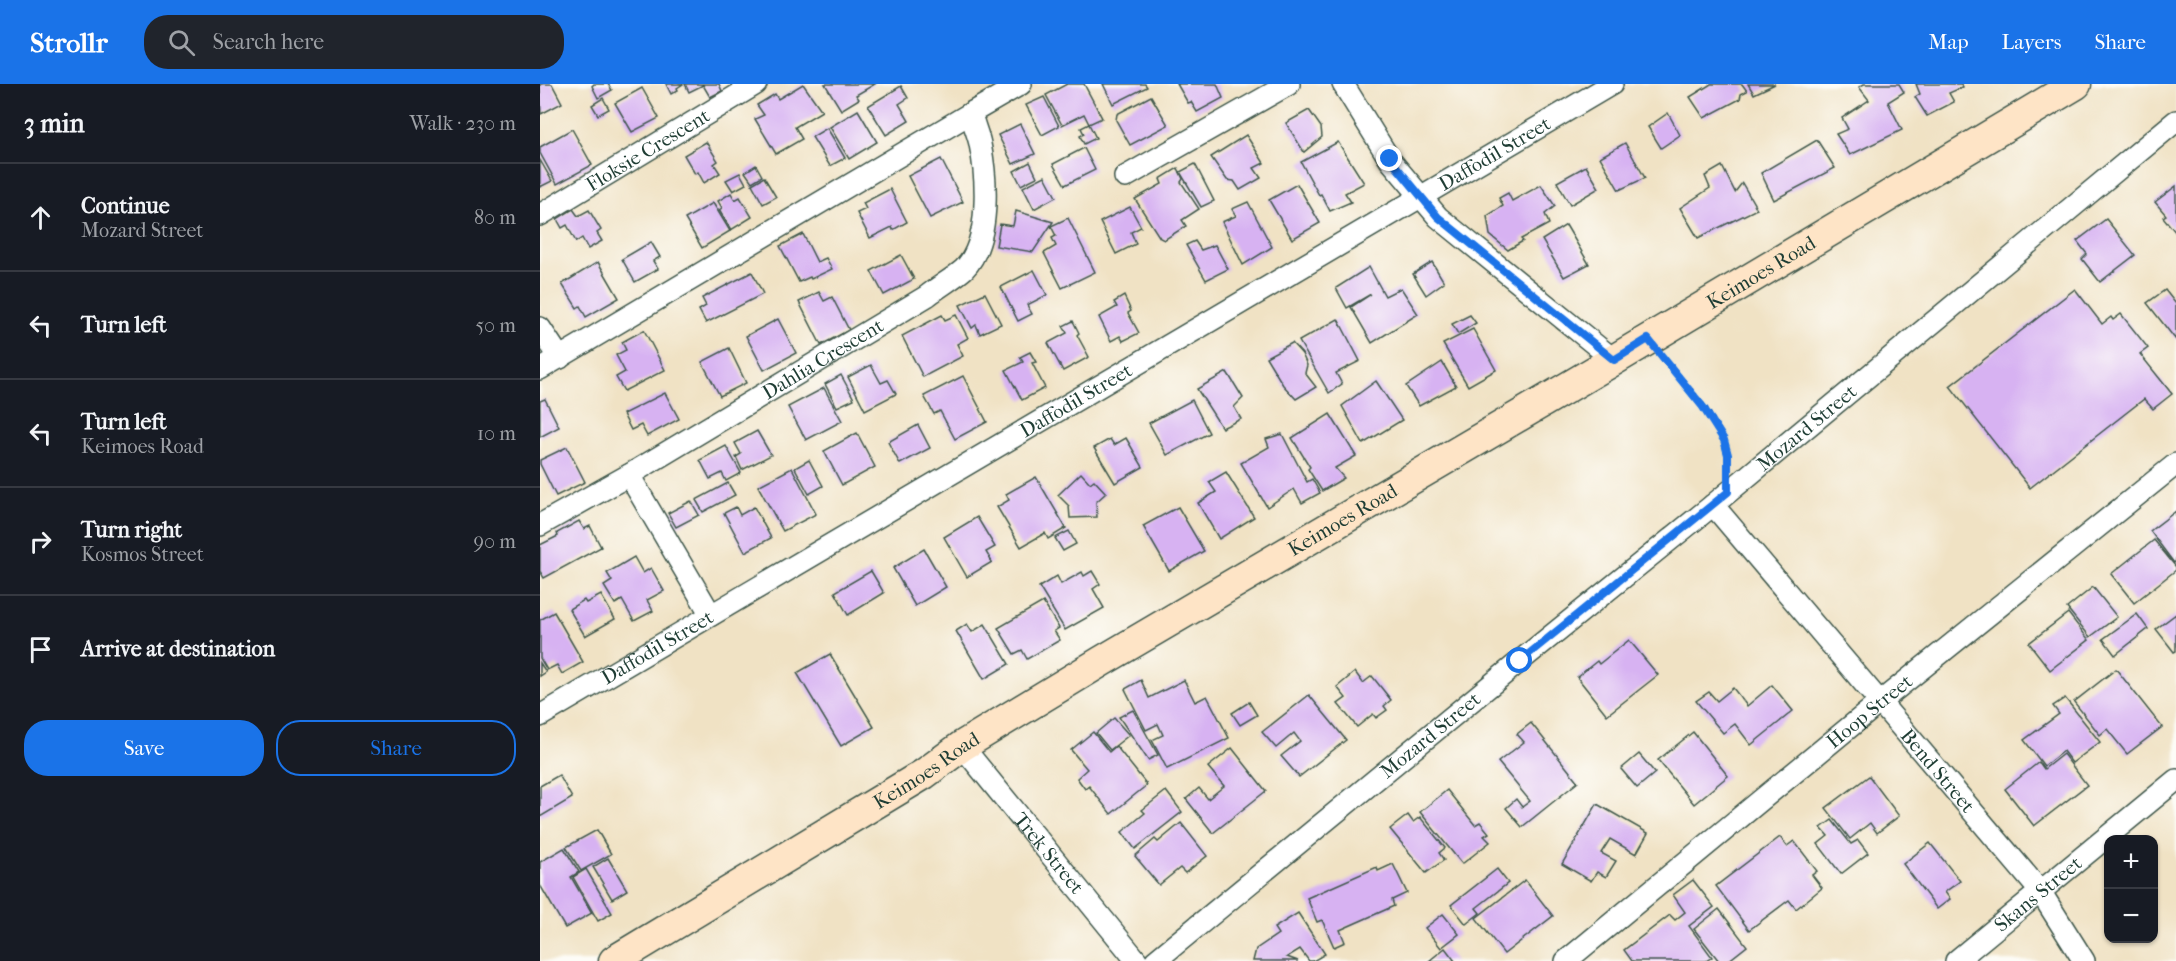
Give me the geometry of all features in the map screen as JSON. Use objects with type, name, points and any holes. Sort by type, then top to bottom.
[{"type":"street","name":"Floksie Crescent","points":[[540,215],[756,84]]},
{"type":"street","points":[[540,369],[1021,84]]},
{"type":"street","points":[[1125,177],[1289,84]]},
{"type":"street","points":[[1343,84],[1390,159],[1438,217],[1614,360]]},
{"type":"street","name":"Daffodil Street","points":[[540,716],[1612,84]]},
{"type":"street","name":"Keimoes Road","points":[[614,961],[924,774],[962,746],[2076,84]]},
{"type":"street","name":"Dahlia Crescent","points":[[540,525],[629,475],[927,296],[964,268],[978,247],[982,231],[986,178],[980,141],[970,113]]},
{"type":"street","name":"Mozard Street","points":[[1155,961],[1721,499],[2176,121]]},
{"type":"street","points":[[540,328],[560,358]]},
{"type":"street","name":"Hoop Street","points":[[1566,961],[1880,702],[2176,464]]},
{"type":"street","points":[[629,475],[711,615]]},
{"type":"street","name":"Bend Street","points":[[1721,499],[1880,702],[2040,891],[2084,961]]},
{"type":"street","name":"Trek Street","points":[[962,746],[1137,961]]},
{"type":"street","name":"Skans Street","points":[[1956,961],[2176,780]]},
{"type":"path","points":[[1648,339],[1703,407],[1724,440],[1728,455],[1721,499]]},
{"type":"building","points":[[540,84],[552,84],[562,103],[541,114]]},
{"type":"building","points":[[608,84],[612,90],[598,98],[592,86]]},
{"type":"building","points":[[666,84],[683,84],[671,94]]},
{"type":"building","points":[[685,84],[719,84],[722,91],[710,97],[703,85],[689,92]]},
{"type":"building","points":[[803,84],[822,111],[795,127],[802,139],[776,154],[755,119],[764,115],[757,105],[775,94],[778,99]]},
{"type":"building","points":[[825,84],[875,84],[856,95],[859,99],[841,110]]},
{"type":"building","points":[[1067,84],[1084,84],[1102,118],[1089,124],[1084,114],[1062,125],[1046,95]]},
{"type":"building","points":[[1103,84],[1145,84],[1147,87],[1113,104]]},
{"type":"building","points":[[1177,84],[1217,84],[1223,98],[1197,112],[1191,102],[1188,103]]},
{"type":"building","points":[[1711,84],[1742,84],[1747,91],[1741,94],[1740,99],[1704,118],[1690,97]]},
{"type":"building","points":[[1748,84],[1775,84],[1754,94]]},
{"type":"building","points":[[1864,84],[1899,84],[1904,92],[1888,102],[1902,130],[1850,155],[1836,134],[1848,129],[1842,118],[1869,100],[1859,87]]},
{"type":"building","points":[[1916,84],[1961,84],[1963,87],[1949,93],[1954,102],[1927,116],[1915,97],[1920,94]]},
{"type":"building","points":[[901,86],[908,98],[899,104],[909,121],[886,135],[868,106]]},
{"type":"building","points":[[642,88],[659,118],[632,132],[615,103]]},
{"type":"building","points":[[1151,96],[1168,125],[1130,145],[1116,120],[1117,114]]},
{"type":"building","points":[[1044,97],[1059,126],[1042,135],[1026,105]]},
{"type":"building","points":[[603,98],[609,109],[598,115],[592,105]]},
{"type":"building","points":[[858,110],[877,142],[849,159],[830,127]]},
{"type":"building","points":[[1309,110],[1321,127],[1322,137],[1304,152],[1286,123]]},
{"type":"building","points":[[1668,113],[1680,135],[1661,148],[1648,127]]},
{"type":"building","points":[[1020,124],[1035,154],[1013,164],[998,135]]},
{"type":"building","points":[[1089,124],[1096,138],[1084,144],[1080,136],[1084,134],[1081,128]]},
{"type":"building","points":[[827,128],[845,158],[830,166],[812,137]]},
{"type":"building","points":[[572,129],[592,165],[557,184],[540,153],[540,147]]},
{"type":"building","points":[[1246,135],[1264,163],[1254,168],[1261,178],[1240,190],[1234,181],[1227,180],[1211,157]]},
{"type":"building","points":[[1817,140],[1835,168],[1774,200],[1761,173]]},
{"type":"building","points":[[706,142],[718,161],[714,164],[720,173],[704,183],[698,172],[695,174],[684,155]]},
{"type":"building","points":[[1338,142],[1364,183],[1345,193],[1351,202],[1330,211],[1301,162]]},
{"type":"building","points":[[1625,143],[1645,178],[1619,190],[1600,157]]},
{"type":"building","points":[[1084,148],[1095,170],[1065,185],[1053,164]]},
{"type":"building","points":[[941,159],[963,202],[930,218],[908,176]]},
{"type":"building","points":[[540,160],[552,181],[540,187]]},
{"type":"building","points":[[1030,162],[1037,177],[1021,185],[1014,171]]},
{"type":"building","points":[[1195,164],[1214,201],[1201,207],[1180,172]]},
{"type":"building","points":[[756,165],[762,176],[752,182],[745,172]]},
{"type":"building","points":[[1586,166],[1599,188],[1570,205],[1557,182]]},
{"type":"building","points":[[1722,166],[1735,192],[1742,183],[1757,209],[1698,238],[1680,208],[1710,188],[1705,176]]},
{"type":"building","points":[[1178,168],[1183,179],[1181,182],[1199,209],[1182,220],[1186,226],[1164,240],[1160,238],[1135,199],[1162,184],[1160,179]]},
{"type":"building","points":[[740,173],[746,184],[733,191],[726,180]]},
{"type":"building","points":[[1045,176],[1056,197],[1034,209],[1023,187]]},
{"type":"building","points":[[764,177],[776,197],[763,204],[752,184]]},
{"type":"building","points":[[1297,184],[1320,223],[1292,239],[1269,200]]},
{"type":"building","points":[[1541,185],[1555,206],[1545,214],[1549,224],[1521,239],[1523,241],[1508,250],[1490,235],[1487,216],[1503,206],[1499,198],[1508,193],[1512,201]]},
{"type":"building","points":[[2176,186],[2176,233],[2163,217],[2166,215],[2155,202]]},
{"type":"building","points":[[890,189],[907,222],[870,238],[857,213],[866,209],[863,203]]},
{"type":"building","points":[[731,193],[735,200],[740,197],[752,217],[731,230],[719,210],[722,208],[718,201]]},
{"type":"building","points":[[1248,202],[1272,247],[1243,265],[1222,222],[1236,216],[1232,209]]},
{"type":"building","points":[[713,203],[730,231],[702,248],[685,219]]},
{"type":"building","points":[[1130,207],[1141,227],[1131,232],[1136,244],[1116,254],[1100,222]]},
{"type":"building","points":[[573,209],[578,216],[589,210],[601,230],[597,233],[602,241],[588,249],[582,238],[576,242],[567,225],[562,228],[557,219]]},
{"type":"building","points":[[1016,211],[1053,222],[1033,252],[996,246],[1000,224],[1013,226]]},
{"type":"building","points":[[1068,218],[1095,272],[1062,288],[1044,253],[1056,246],[1052,238],[1056,236],[1051,226]]},
{"type":"building","points":[[2106,219],[2135,255],[2100,282],[2082,259],[2087,254],[2077,241]]},
{"type":"building","points":[[1566,225],[1589,264],[1564,277],[1542,240]]},
{"type":"building","points":[[803,234],[817,262],[826,258],[832,269],[799,282],[780,246]]},
{"type":"building","points":[[1195,241],[1201,250],[1215,245],[1228,269],[1206,280],[1186,245]]},
{"type":"building","points":[[651,242],[660,257],[653,261],[658,269],[635,282],[622,259]]},
{"type":"building","points":[[901,255],[914,279],[884,295],[871,271]]},
{"type":"building","points":[[598,262],[619,298],[586,317],[580,306],[577,308],[562,284]]},
{"type":"building","points":[[1432,262],[1444,282],[1426,295],[1413,274]]},
{"type":"building","points":[[1369,267],[1385,296],[1401,288],[1418,314],[1372,343],[1351,307],[1371,294],[1347,308],[1336,288]]},
{"type":"building","points":[[1034,270],[1047,295],[1027,305],[1032,314],[1018,321],[1001,287]]},
{"type":"building","points":[[752,272],[763,294],[706,323],[699,310],[706,306],[702,298]]},
{"type":"building","points":[[2075,289],[2102,324],[2111,317],[2113,320],[2121,314],[2148,348],[2140,354],[2172,394],[2153,409],[2144,399],[2030,488],[1950,386]]},
{"type":"building","points":[[2165,290],[2176,304],[2176,340],[2147,303]]},
{"type":"building","points":[[819,292],[824,301],[832,297],[849,330],[821,345],[799,302]]},
{"type":"building","points":[[985,293],[1001,324],[980,334],[976,325],[972,328],[960,305]]},
{"type":"building","points":[[1124,296],[1131,311],[1128,313],[1139,333],[1123,341],[1120,336],[1111,341],[1099,317],[1117,307],[1114,302]]},
{"type":"building","points":[[942,315],[945,320],[956,315],[968,338],[957,344],[963,356],[923,377],[902,336]]},
{"type":"building","points":[[1470,315],[1476,323],[1458,334],[1452,324]]},
{"type":"building","points":[[778,319],[796,353],[764,370],[746,336]]},
{"type":"building","points":[[1338,319],[1360,361],[1336,373],[1342,384],[1329,393],[1299,341]]},
{"type":"building","points":[[1073,321],[1079,333],[1077,335],[1089,357],[1063,371],[1048,343],[1067,333],[1063,326]]},
{"type":"building","points":[[1473,329],[1496,370],[1468,386],[1443,344]]},
{"type":"building","points":[[644,330],[665,370],[624,391],[616,377],[625,372],[616,355],[626,350],[622,342]]},
{"type":"building","points":[[1292,343],[1302,354],[1307,365],[1305,373],[1316,387],[1296,399],[1283,385],[1266,357]]},
{"type":"building","points":[[729,348],[746,383],[720,396],[702,362]]},
{"type":"building","points":[[1030,352],[1036,362],[1032,363],[1045,388],[1022,400],[1006,370],[1023,362],[1020,357]]},
{"type":"building","points":[[1442,362],[1456,386],[1419,406],[1406,386]]},
{"type":"building","points":[[871,365],[881,383],[888,380],[896,394],[865,410],[848,377]]},
{"type":"building","points":[[1227,372],[1243,398],[1234,407],[1241,419],[1222,428],[1197,389]]},
{"type":"building","points":[[841,375],[854,399],[837,407],[825,384]]},
{"type":"building","points":[[963,376],[987,422],[955,439],[940,411],[934,414],[924,396]]},
{"type":"building","points":[[1376,381],[1402,420],[1363,444],[1342,406]]},
{"type":"building","points":[[824,388],[842,421],[806,440],[788,407]]},
{"type":"building","points":[[665,393],[679,419],[647,436],[641,425],[631,430],[623,414]]},
{"type":"building","points":[[545,399],[559,427],[540,437],[540,401]]},
{"type":"building","points":[[1192,400],[1209,433],[1167,455],[1149,423]]},
{"type":"building","points":[[1330,414],[1356,456],[1335,468],[1344,478],[1322,491],[1292,438]]},
{"type":"building","points":[[918,425],[930,448],[900,464],[888,442]]},
{"type":"building","points":[[757,431],[771,455],[742,470],[736,457],[741,454],[735,443]]},
{"type":"building","points":[[857,433],[875,467],[842,485],[824,451]]},
{"type":"building","points":[[1282,434],[1307,482],[1312,479],[1320,493],[1302,503],[1294,489],[1267,507],[1241,463],[1269,447],[1266,439]]},
{"type":"building","points":[[1126,438],[1143,467],[1115,483],[1094,448],[1110,439],[1114,445]]},
{"type":"building","points":[[726,446],[741,473],[726,481],[722,473],[710,479],[700,460]]},
{"type":"building","points":[[567,447],[585,482],[556,496],[540,460]]},
{"type":"building","points":[[809,460],[823,486],[809,494],[795,468]]},
{"type":"building","points":[[792,468],[816,514],[783,531],[758,486]]},
{"type":"building","points":[[1226,472],[1254,517],[1219,539],[1198,503],[1216,492],[1209,482]]},
{"type":"building","points":[[1081,473],[1090,483],[1094,480],[1106,493],[1096,502],[1097,517],[1070,518],[1069,506],[1058,495]]},
{"type":"building","points":[[1036,477],[1066,528],[1048,539],[1045,533],[1021,547],[997,507],[1009,500],[1006,494]]},
{"type":"building","points":[[728,483],[735,495],[703,512],[696,500]]},
{"type":"building","points":[[691,501],[699,515],[676,527],[668,513]]},
{"type":"building","points":[[736,507],[740,515],[754,507],[771,538],[745,552],[724,513]]},
{"type":"building","points":[[1178,507],[1204,551],[1169,571],[1143,526]]},
{"type":"building","points":[[2176,511],[2176,561],[2174,563],[2150,531]]},
{"type":"building","points":[[977,517],[995,547],[986,552],[992,562],[967,577],[944,537]]},
{"type":"building","points":[[579,521],[584,529],[590,526],[601,547],[544,578],[540,571],[540,545]]},
{"type":"building","points":[[1069,531],[1076,544],[1063,551],[1055,538]]},
{"type":"building","points":[[2154,540],[2176,570],[2134,603],[2111,574]]},
{"type":"building","points":[[924,549],[946,587],[915,606],[893,568]]},
{"type":"building","points":[[634,557],[643,573],[651,568],[664,591],[647,600],[653,611],[634,621],[622,600],[615,604],[604,586],[612,581],[607,573]]},
{"type":"building","points":[[871,571],[884,593],[848,615],[835,592]]},
{"type":"building","points":[[1092,571],[1100,584],[1093,589],[1104,608],[1065,630],[1039,587],[1057,576],[1061,584],[1082,572],[1084,576]]},
{"type":"building","points":[[2093,587],[2117,617],[2090,637],[2067,608]]},
{"type":"building","points":[[601,595],[615,619],[585,636],[569,609],[584,600],[586,603]]},
{"type":"building","points":[[1043,602],[1059,628],[1054,631],[1060,640],[1027,659],[1022,650],[1014,654],[998,628]]},
{"type":"building","points":[[554,612],[583,662],[562,674],[557,665],[547,670],[540,658],[540,620]]},
{"type":"building","points":[[2068,613],[2089,640],[2050,670],[2029,643]]},
{"type":"building","points":[[2137,614],[2148,629],[2115,655],[2103,639]]},
{"type":"building","points":[[2176,614],[2176,651],[2174,652],[2156,629]]},
{"type":"building","points":[[967,624],[972,632],[985,624],[1009,664],[984,679],[956,631]]},
{"type":"building","points":[[1629,640],[1658,675],[1607,715],[1577,677],[1597,661],[1599,664]]},
{"type":"building","points":[[830,654],[874,727],[841,746],[797,673]]},
{"type":"building","points":[[540,663],[546,672],[540,676]]},
{"type":"building","points":[[2116,669],[2162,727],[2127,754],[2107,729],[2100,735],[2074,702]]},
{"type":"building","points":[[1355,672],[1363,683],[1372,676],[1391,700],[1384,706],[1387,710],[1376,718],[1373,714],[1357,727],[1338,704],[1346,698],[1337,687]]},
{"type":"building","points":[[1141,680],[1149,698],[1184,680],[1195,702],[1207,696],[1229,738],[1167,769],[1152,740],[1163,735],[1158,724],[1146,730],[1125,689]]},
{"type":"building","points":[[1772,685],[1793,711],[1751,745],[1735,724],[1723,733],[1696,701],[1709,692],[1717,701],[1733,688],[1747,706]]},
{"type":"building","points":[[1309,695],[1346,740],[1299,777],[1281,756],[1300,741],[1294,733],[1276,748],[1262,732]]},
{"type":"building","points":[[2065,698],[2100,742],[2072,763],[2063,751],[2044,766],[2024,740],[2059,714],[2053,706]]},
{"type":"building","points":[[1249,702],[1257,715],[1240,725],[1232,713]]},
{"type":"building","points":[[1133,710],[1158,755],[1148,760],[1119,717]]},
{"type":"building","points":[[1114,718],[1129,735],[1110,750],[1096,733]]},
{"type":"building","points":[[1531,723],[1578,782],[1522,827],[1506,808],[1516,799],[1522,807],[1530,801],[1498,762],[1524,742],[1517,734]]},
{"type":"building","points":[[1093,732],[1109,752],[1116,746],[1147,785],[1111,814],[1089,786],[1085,789],[1077,778],[1087,769],[1071,750]]},
{"type":"building","points":[[1693,732],[1728,776],[1694,804],[1658,760]]},
{"type":"building","points":[[1232,748],[1266,791],[1213,833],[1186,799],[1199,788],[1208,799],[1224,786],[1208,767]]},
{"type":"building","points":[[1639,754],[1655,773],[1637,788],[1621,769]]},
{"type":"building","points":[[2063,754],[2087,785],[2034,826],[2005,789],[2039,762],[2044,769]]},
{"type":"building","points":[[559,775],[572,798],[540,817],[540,786]]},
{"type":"building","points":[[1869,776],[1899,816],[1877,833],[1870,823],[1850,839],[1826,808]]},
{"type":"building","points":[[1447,790],[1475,825],[1480,822],[1489,833],[1484,836],[1490,842],[1462,864],[1420,812]]},
{"type":"building","points":[[1166,791],[1182,812],[1135,849],[1122,832],[1145,813],[1142,810]]},
{"type":"building","points":[[1597,804],[1648,833],[1636,854],[1610,839],[1601,853],[1616,861],[1606,877],[1597,872],[1591,881],[1562,864]]},
{"type":"building","points":[[1408,815],[1413,822],[1420,817],[1445,848],[1439,853],[1444,860],[1426,873],[1390,829]]},
{"type":"building","points":[[1832,820],[1851,844],[1858,840],[1868,853],[1841,874],[1818,844],[1828,836],[1821,828]]},
{"type":"building","points":[[1181,823],[1207,856],[1185,873],[1180,868],[1159,885],[1135,856],[1155,839],[1158,842]]},
{"type":"building","points":[[597,830],[611,854],[581,871],[566,847]]},
{"type":"building","points":[[1780,837],[1787,846],[1794,841],[1817,871],[1812,875],[1822,888],[1796,909],[1789,900],[1749,930],[1716,886]]},
{"type":"building","points":[[1930,843],[1960,881],[1945,892],[1950,899],[1937,909],[1903,864]]},
{"type":"building","points":[[564,848],[579,872],[571,877],[592,913],[565,928],[540,885],[540,862]]},
{"type":"building","points":[[608,858],[627,890],[612,899],[593,867]]},
{"type":"building","points":[[1393,864],[1407,893],[1392,900],[1394,906],[1340,930],[1345,942],[1334,947],[1322,920],[1317,922],[1307,898],[1377,867],[1378,871]]},
{"type":"building","points":[[586,869],[612,913],[598,921],[573,877]]},
{"type":"building","points":[[1497,869],[1508,883],[1476,908],[1480,913],[1466,924],[1451,905]]},
{"type":"building","points":[[1525,880],[1553,916],[1504,954],[1476,918]]},
{"type":"building","points":[[1693,880],[1714,907],[1689,926],[1712,957],[1706,961],[1632,961],[1624,950],[1670,915],[1675,920],[1685,912],[1673,895]]},
{"type":"building","points":[[1719,909],[1747,946],[1728,961],[1719,961],[1694,929]]},
{"type":"building","points":[[1298,913],[1325,954],[1309,961],[1300,949],[1287,957],[1298,961],[1253,961],[1256,949],[1278,934],[1274,928]]},
{"type":"building","points":[[1443,914],[1459,934],[1441,948],[1425,928]]},
{"type":"building","points":[[1445,948],[1455,961],[1429,961]]},
{"type":"route","points":[[1390,159],[1438,217],[1614,360],[1648,339],[1703,407],[1724,440],[1728,455],[1728,492],[1520,661]]}]
